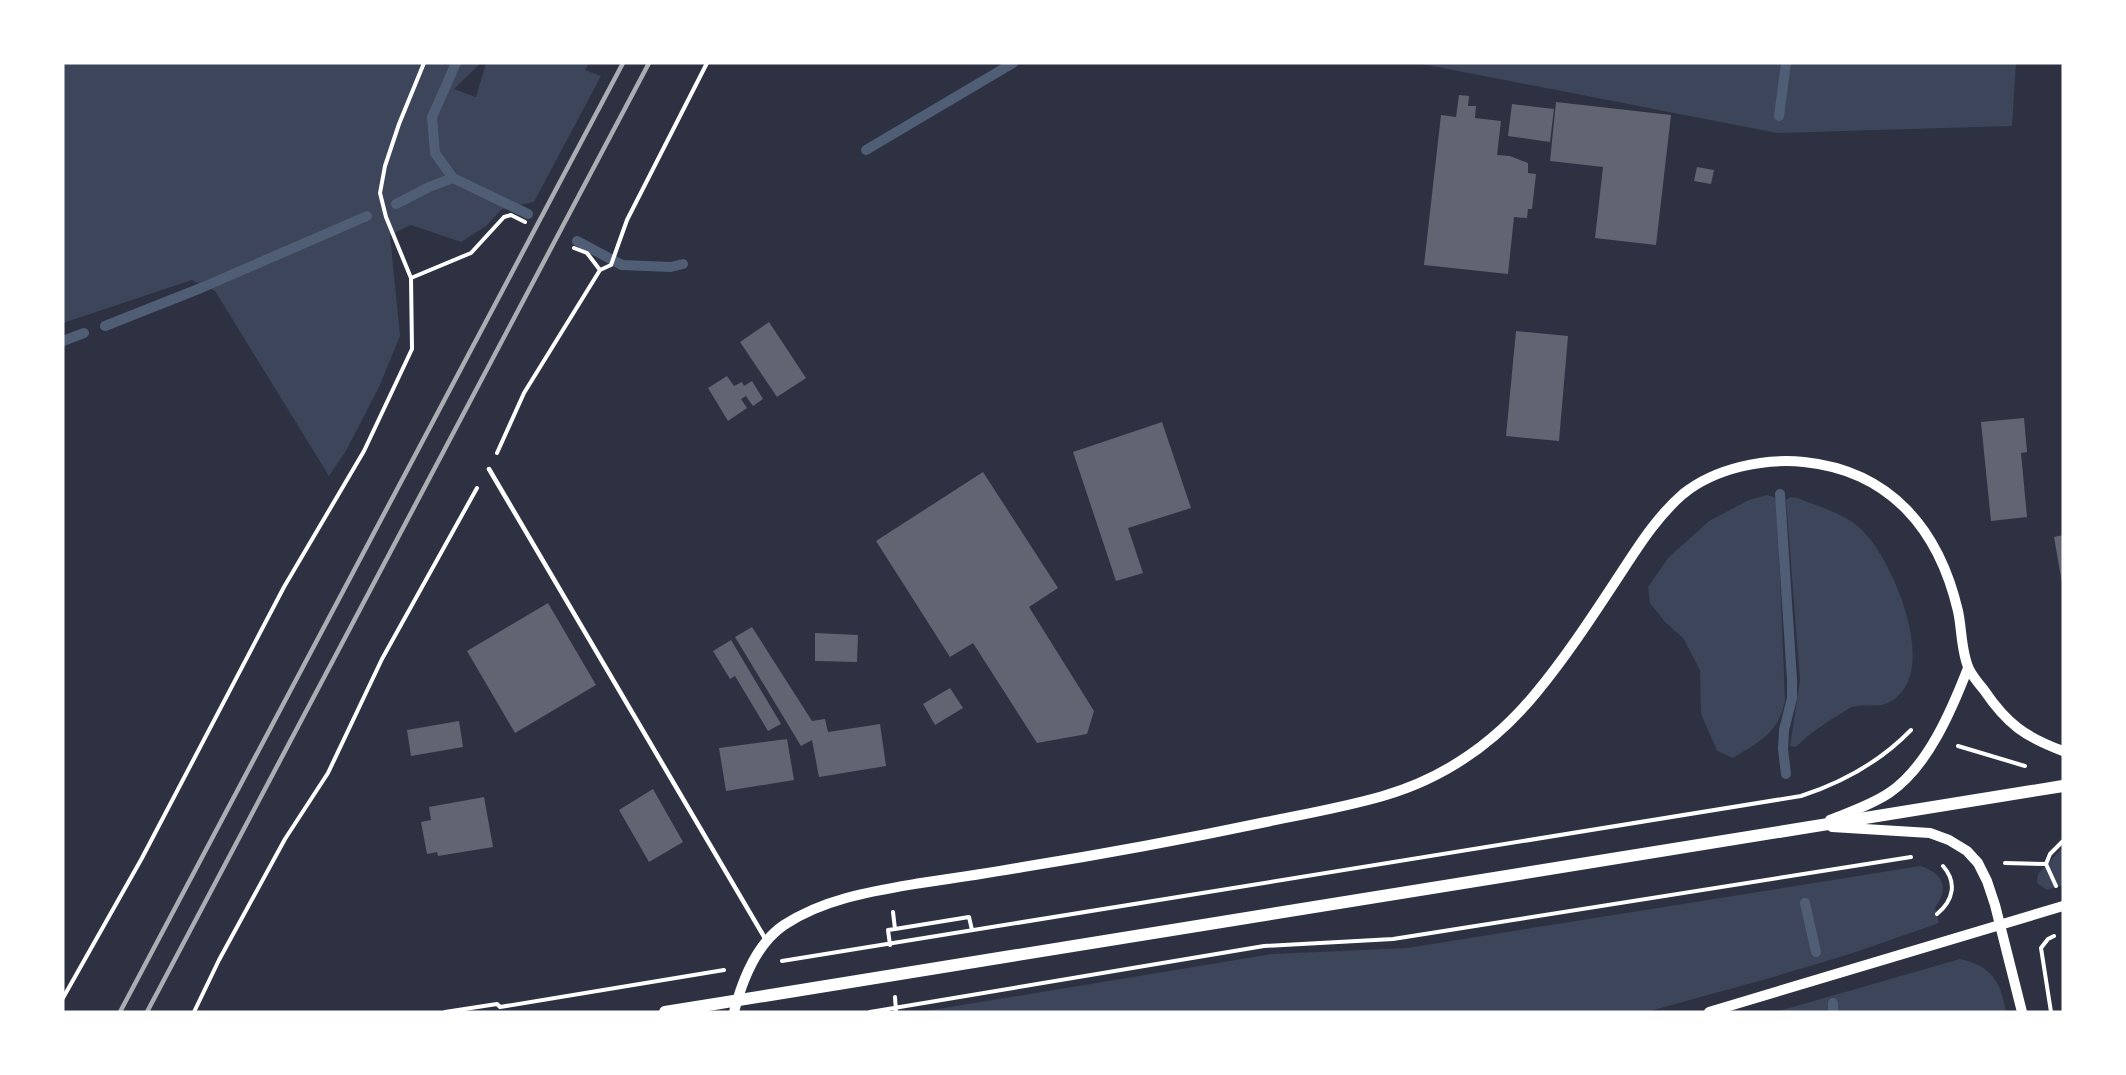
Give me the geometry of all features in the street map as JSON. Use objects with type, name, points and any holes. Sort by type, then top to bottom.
[{"type":"main road","points":[[665,1012],[2063,786]]},
{"type":"street","points":[[734,1012],[741,982],[766,941],[779,928],[803,914],[858,894],[1200,836],[1341,806],[1419,785],[1450,769],[1492,738],[1536,694],[1576,640],[1642,540],[1684,493],[1711,478],[1753,464],[1802,462],[1838,469],[1876,486],[1900,503],[1916,518],[1941,556],[1950,578],[1959,615],[1968,668],[1997,709],[2016,729],[2037,742],[2063,751]]},
{"type":"street","points":[[1817,826],[1865,806],[1891,792],[1915,768],[1935,739],[1955,702],[1968,668]]},
{"type":"street","points":[[1817,826],[1930,833],[1949,840],[1967,851],[1978,863],[1987,881],[2022,1012]]},
{"type":"street","points":[[1708,1012],[2063,906]]},
{"type":"lane","points":[[489,469],[766,941]]},
{"type":"path","points":[[63,998],[142,858],[284,587],[364,451],[412,349],[411,278],[386,216],[380,193],[385,166],[399,124],[424,63]]},
{"type":"path","points":[[194,1012],[219,960],[285,839],[328,773],[382,659],[468,502],[489,469],[524,393],[600,270],[611,265],[627,220],[708,63]]},
{"type":"path","points":[[411,278],[471,253],[504,217],[510,215],[525,222]]},
{"type":"path","points":[[574,248],[587,253],[600,270]]},
{"type":"path","points":[[777,962],[1801,796],[1828,787],[1867,767],[1887,753],[1916,725]]},
{"type":"path","points":[[1910,731],[2028,767]]},
{"type":"path","points":[[2056,887],[2046,864],[2050,854],[2063,841]]},
{"type":"path","points":[[870,1012],[1264,946],[1393,939],[1916,857]]},
{"type":"path","points":[[1937,914],[1949,900],[1953,889],[1949,873],[1939,862]]},
{"type":"path","points":[[895,929],[969,917],[972,930]]},
{"type":"path","points":[[2050,1012],[2040,948],[2048,939],[2057,934]]},
{"type":"path","points":[[445,1012],[497,1004],[500,1007],[731,969]]},
{"type":"shaded area","points":[[63,63],[481,63],[454,89],[476,97],[486,63],[589,63],[585,70],[601,76],[534,202],[502,209],[486,226],[461,242],[411,225],[390,235],[400,336],[379,387],[346,451],[329,476],[215,291],[192,280],[63,323]]},
{"type":"shaded area","points":[[1417,63],[2016,63],[2012,126],[1777,133]]},
{"type":"shaded area","points":[[1767,495],[1774,497],[1777,501],[1785,701],[1778,722],[1766,736],[1733,758],[1717,751],[1701,714],[1700,670],[1683,638],[1665,622],[1650,603],[1648,587],[1668,558],[1709,521],[1749,500]]},
{"type":"shaded area","points":[[1790,497],[1841,515],[1863,531],[1874,545],[1897,586],[1911,635],[1913,659],[1909,679],[1893,700],[1881,705],[1850,708],[1817,729],[1796,747],[1790,746],[1800,680],[1786,500]]},
{"type":"shaded area","points":[[2063,847],[2063,885],[2047,890],[2037,883],[2038,874]]},
{"type":"shaded area","points":[[1920,866],[1934,873],[1942,882],[1942,894],[1935,908],[1939,923],[1853,953],[1646,1012],[920,1012],[1272,954],[1407,948]]},
{"type":"shaded area","points":[[1960,959],[1980,966],[1993,977],[2001,992],[2006,1012],[1775,1012]]},
{"type":"building","points":[[1459,95],[1469,96],[1468,106],[1476,106],[1475,118],[1501,121],[1497,155],[1510,156],[1528,163],[1528,173],[1536,174],[1532,209],[1528,209],[1527,218],[1514,217],[1508,274],[1424,265],[1441,115],[1456,117]]},
{"type":"building","points":[[1556,102],[1671,115],[1656,245],[1595,238],[1603,167],[1550,161]]},
{"type":"building","points":[[1512,104],[1554,109],[1550,142],[1508,136]]},
{"type":"building","points":[[1697,167],[1714,170],[1711,184],[1694,181]]},
{"type":"building","points":[[769,322],[806,378],[777,397],[740,342]]},
{"type":"building","points":[[1516,331],[1568,336],[1559,441],[1506,436]]},
{"type":"building","points":[[727,376],[734,386],[742,382],[744,386],[752,381],[763,399],[753,406],[746,396],[741,399],[747,408],[728,421],[708,388]]},
{"type":"building","points":[[2024,418],[2027,452],[2021,453],[2027,517],[1991,521],[1981,422]]},
{"type":"building","points":[[1162,422],[1191,508],[1128,528],[1143,573],[1116,581],[1073,452]]},
{"type":"building","points":[[983,472],[1058,588],[1029,607],[1094,711],[1087,734],[1037,743],[973,643],[950,657],[876,541]]},
{"type":"building","points":[[2063,535],[2063,583],[2062,583],[2054,537]]},
{"type":"building","points":[[548,603],[596,685],[515,733],[467,651]]},
{"type":"building","points":[[752,627],[812,721],[825,719],[828,732],[880,724],[886,766],[819,777],[812,740],[801,746],[735,637]]},
{"type":"building","points":[[815,633],[858,635],[857,662],[815,661]]},
{"type":"building","points":[[731,640],[781,724],[768,731],[735,676],[730,679],[713,651]]},
{"type":"building","points":[[950,688],[963,708],[935,725],[923,704]]},
{"type":"building","points":[[459,721],[463,747],[411,756],[407,730]]},
{"type":"building","points":[[787,739],[794,780],[726,791],[719,748]]},
{"type":"building","points":[[653,789],[683,842],[649,862],[619,810]]},
{"type":"building","points":[[484,797],[493,847],[438,856],[437,852],[427,854],[421,822],[431,820],[429,807]]},
{"type":"waterway","points":[[453,178],[435,153],[432,117],[456,63]]},
{"type":"waterway","points":[[866,150],[1013,63]]},
{"type":"waterway","points":[[1779,116],[1786,63]]},
{"type":"waterway","points":[[396,204],[453,178],[528,214]]},
{"type":"waterway","points":[[105,326],[201,288],[367,216]]},
{"type":"waterway","points":[[577,241],[622,265],[671,267],[683,264]]},
{"type":"waterway","points":[[63,341],[84,333]]},
{"type":"waterway","points":[[1780,494],[1792,680],[1792,698],[1784,730],[1783,749],[1786,774]]},
{"type":"waterway","points":[[1805,903],[1816,952]]},
{"type":"waterway","points":[[1833,1003],[1833,1012]]},
{"type":"railway","points":[[120,1012],[623,63]]},
{"type":"railway","points":[[147,1012],[649,63]]}]
